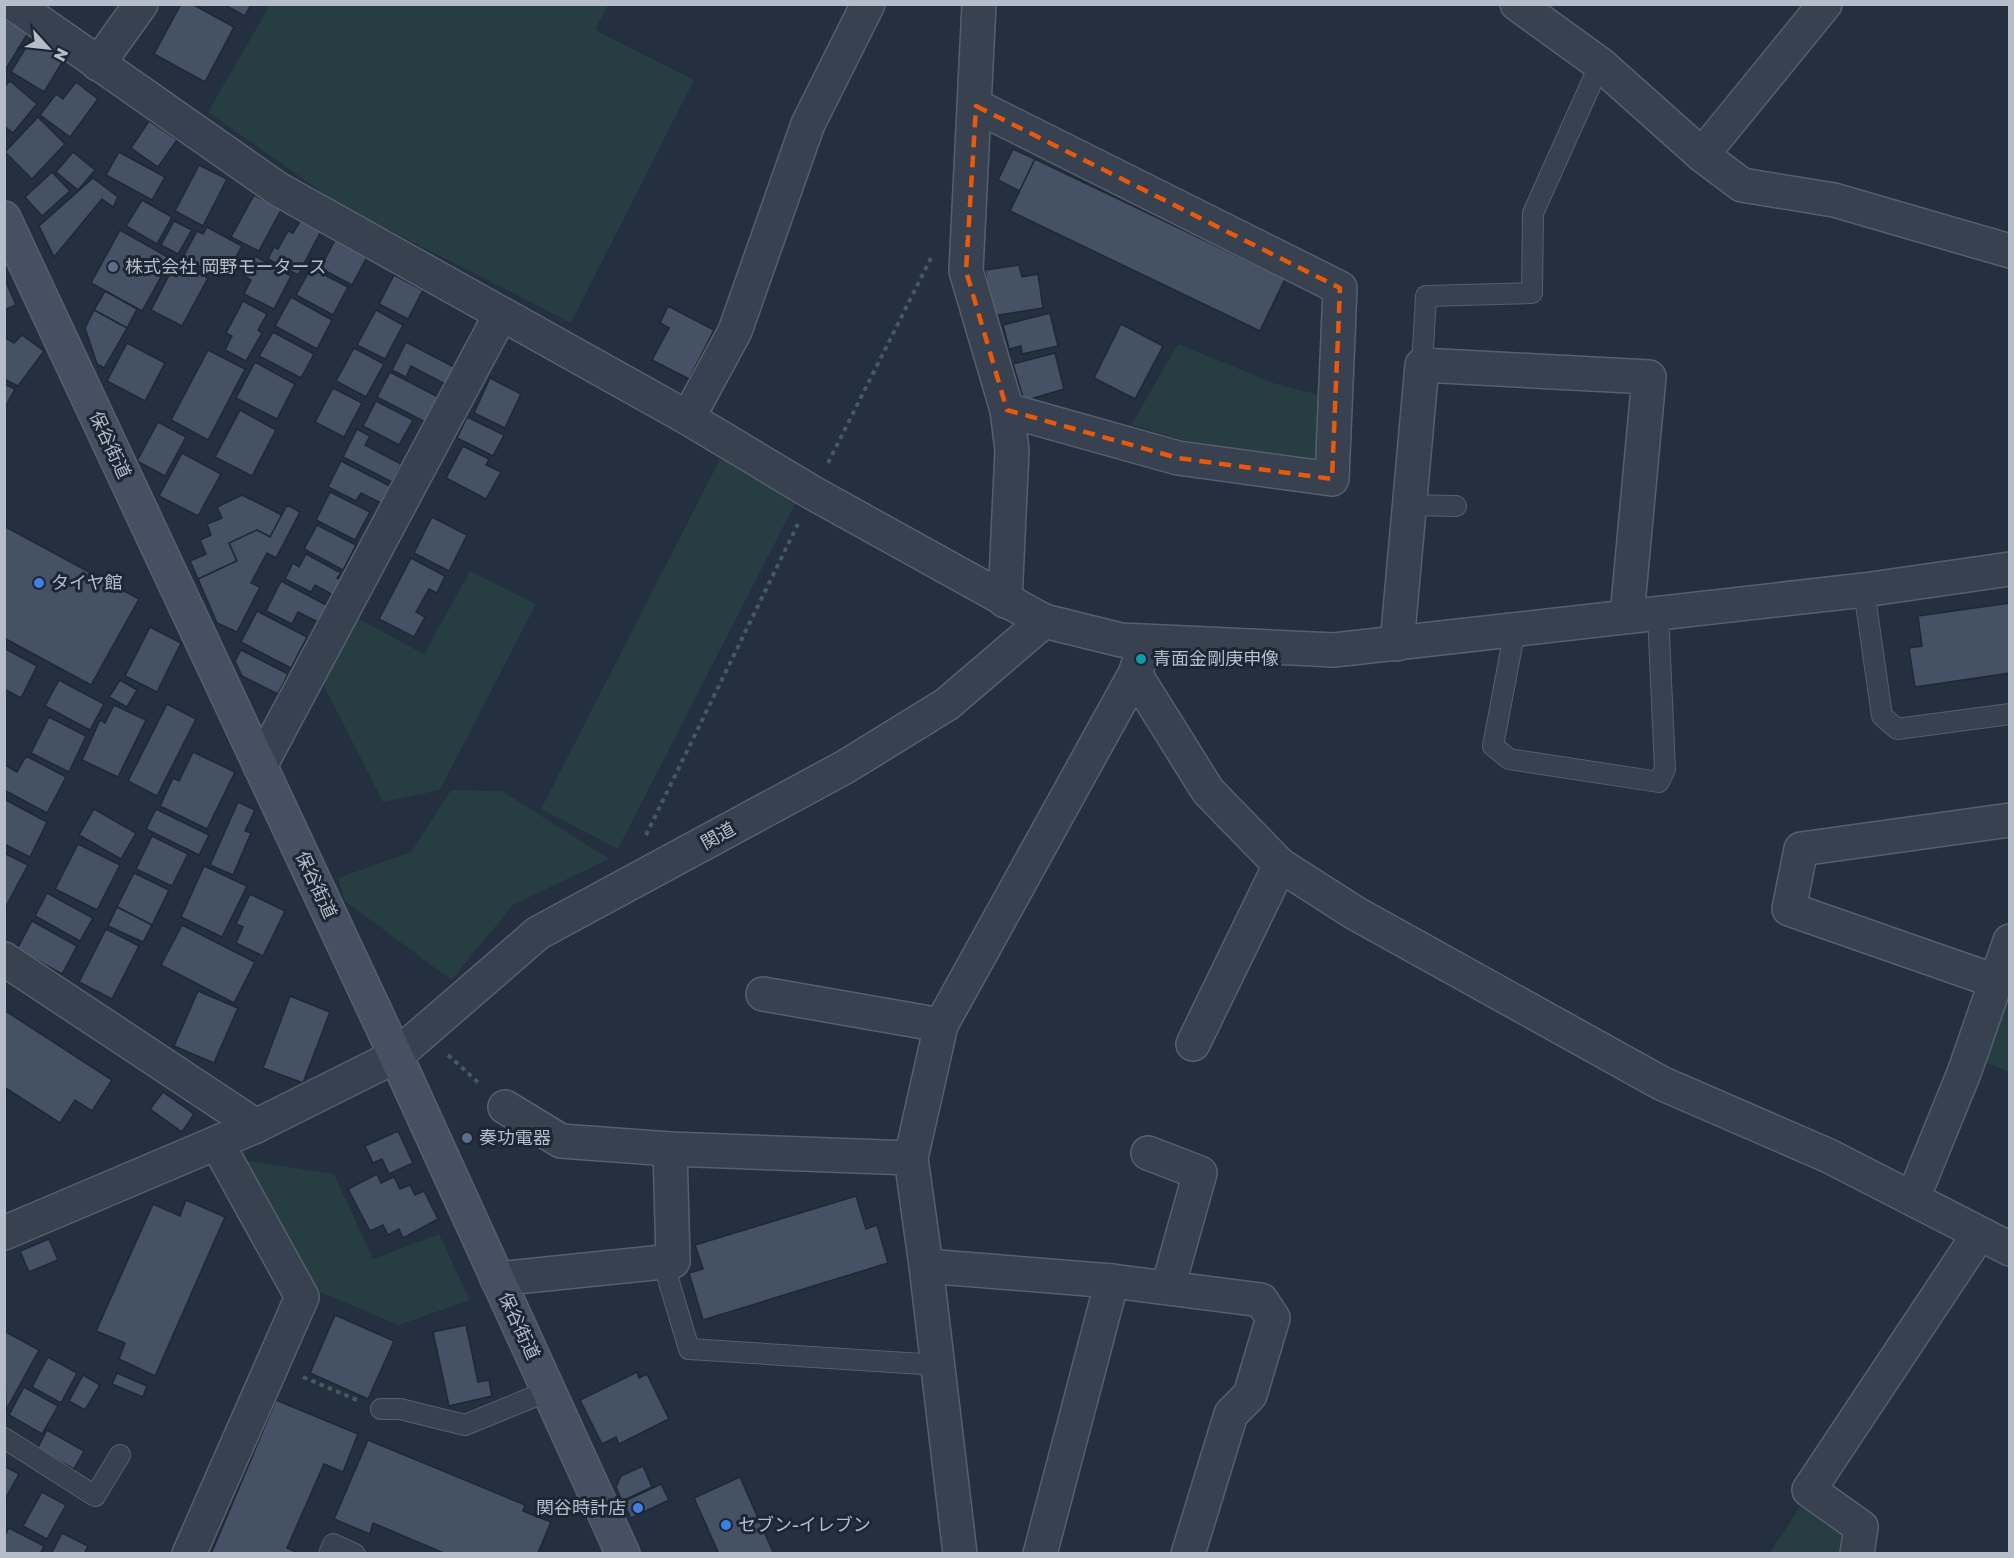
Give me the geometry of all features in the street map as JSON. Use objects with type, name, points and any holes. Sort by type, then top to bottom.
[{"type":"main road","name":"保谷街道","points":[[4,218],[396,1056],[623,1554]]},
{"type":"street","points":[[14,4],[278,189],[688,418],[813,493],[1044,621],[1121,640],[1334,650],[1864,590],[2010,569]]},
{"type":"street","points":[[98,64],[141,4]]},
{"type":"street","points":[[688,418],[738,323],[808,124],[868,4]]},
{"type":"street","points":[[979,4],[976,106],[966,271],[1007,410],[1012,450],[1005,601]]},
{"type":"street","points":[[1517,4],[1600,64],[1702,155],[1742,185],[1834,200],[2010,251]]},
{"type":"street","points":[[1702,155],[1825,4]]},
{"type":"street","points":[[976,106],[1340,288],[1332,479],[1178,458],[1007,410]]},
{"type":"street","points":[[260,766],[501,314]]},
{"type":"street","points":[[1396,644],[1422,365],[1649,377],[1642,614]]},
{"type":"street","name":"関道","points":[[4,1233],[256,1126],[396,1056],[538,933],[845,766],[947,704],[1044,621]]},
{"type":"street","points":[[960,1554],[911,1158],[941,1025],[1136,674],[1145,642]]},
{"type":"street","points":[[1136,674],[1208,791],[1280,866],[1355,913],[1661,1083],[1829,1156],[2010,1249]]},
{"type":"street","points":[[1995,981],[1790,909],[1801,849],[2010,820]]},
{"type":"street","points":[[1193,1044],[1280,866]]},
{"type":"street","points":[[1912,1198],[1964,1073],[2010,940]]},
{"type":"street","points":[[4,960],[256,1126]]},
{"type":"street","points":[[763,994],[941,1025]]},
{"type":"street","points":[[505,1107],[561,1141],[670,1149],[911,1158]]},
{"type":"street","points":[[189,1554],[302,1297],[218,1143]]},
{"type":"street","points":[[497,1279],[673,1261],[670,1149]]},
{"type":"street","points":[[1148,1153],[1200,1173],[1168,1287]]},
{"type":"street","points":[[1857,1554],[1860,1527],[1809,1490],[1979,1234]]},
{"type":"street","points":[[926,1266],[1112,1281],[1261,1300],[1273,1318],[1250,1395],[1231,1414],[1188,1554]]},
{"type":"street","points":[[1040,1554],[1112,1281]]},
{"type":"lane","points":[[1422,365],[1425,296],[1532,293],[1533,213],[1600,64]]},
{"type":"lane","points":[[1410,505],[1456,506]]},
{"type":"lane","points":[[1864,590],[1882,716],[1898,729],[2010,714]]},
{"type":"lane","points":[[1515,629],[1493,746],[1509,759],[1659,782],[1665,769],[1642,614]]},
{"type":"lane","points":[[663,1262],[689,1349],[938,1365]]},
{"type":"lane","points":[[381,1409],[400,1409],[465,1425],[548,1391]]},
{"type":"lane","points":[[4,1438],[95,1496],[120,1455]]},
{"type":"lane","points":[[329,1554],[333,1544],[355,1554]]},
{"type":"path","points":[[646,836],[933,252]]},
{"type":"path","points":[[425,1033],[505,1107]]},
{"type":"path","points":[[272,1364],[381,1409]]},
{"type":"highlighted area","points":[[976,106],[1340,288],[1332,479],[1178,458],[1007,410],[966,271]]},
{"type":"green space","points":[[270,5],[608,5],[595,30],[694,80],[571,323],[340,205],[208,112]]},
{"type":"green space","points":[[1178,344],[1276,384],[1328,397],[1328,463],[1187,441],[1131,425]]},
{"type":"green space","points":[[720,459],[798,498],[618,849],[541,809]]},
{"type":"green space","points":[[470,571],[536,604],[440,790],[383,802],[323,684],[357,618],[424,654]]},
{"type":"green space","points":[[451,790],[502,791],[609,859],[513,905],[451,980],[345,901],[338,878],[411,852]]},
{"type":"green space","points":[[2009,988],[2009,1072],[1985,1062]]},
{"type":"green space","points":[[242,1160],[334,1174],[373,1259],[439,1234],[470,1300],[399,1325],[317,1291],[306,1280]]},
{"type":"green space","points":[[1801,1506],[1842,1533],[1844,1551],[1842,1553],[1769,1554]]},
{"type":"building","points":[[181,4],[192,4],[234,27],[205,82],[154,54]]},
{"type":"building","points":[[223,4],[251,4],[245,16]]},
{"type":"building","points":[[4,12],[31,28],[4,72]]},
{"type":"building","points":[[36,31],[69,51],[44,92],[11,72]]},
{"type":"building","points":[[10,81],[37,104],[13,133],[4,126],[4,87]]},
{"type":"building","points":[[76,82],[98,99],[70,137],[40,115],[56,94],[63,99]]},
{"type":"building","points":[[38,117],[65,144],[32,179],[5,152]]},
{"type":"building","points":[[149,121],[177,140],[158,167],[131,148]]},
{"type":"building","points":[[1013,149],[1035,159],[1020,191],[998,180]]},
{"type":"building","points":[[73,152],[95,170],[78,190],[56,172]]},
{"type":"building","points":[[119,152],[165,177],[152,200],[106,175]]},
{"type":"building","points":[[1035,159],[1285,279],[1260,331],[1010,211]]},
{"type":"building","points":[[199,165],[227,179],[203,226],[175,211]]},
{"type":"building","points":[[52,172],[70,191],[42,216],[25,197]]},
{"type":"building","points":[[93,178],[118,197],[113,207],[102,199],[54,257],[39,226]]},
{"type":"building","points":[[254,195],[281,210],[259,251],[231,237]]},
{"type":"building","points":[[142,200],[172,217],[157,244],[126,226]]},
{"type":"building","points":[[301,220],[321,231],[298,275],[268,259],[274,247],[278,249],[288,231],[293,233]]},
{"type":"building","points":[[174,221],[192,230],[178,254],[161,245]]},
{"type":"building","points":[[207,227],[242,246],[226,275],[216,270],[214,274],[183,257],[197,231],[203,234]]},
{"type":"building","points":[[120,230],[171,259],[142,311],[91,283]]},
{"type":"building","points":[[335,240],[367,257],[352,285],[320,268]]},
{"type":"building","points":[[255,256],[291,276],[274,309],[244,294],[251,280],[244,276]]},
{"type":"building","points":[[176,262],[208,278],[182,326],[151,310]]},
{"type":"building","points":[[1019,265],[1022,277],[1038,274],[1043,308],[992,316],[985,270]]},
{"type":"building","points":[[311,268],[348,287],[333,315],[296,295]]},
{"type":"building","points":[[394,275],[423,290],[408,319],[379,304]]},
{"type":"building","points":[[4,277],[16,305],[4,310]]},
{"type":"building","points":[[105,291],[137,309],[127,328],[94,310]]},
{"type":"building","points":[[291,297],[332,320],[317,349],[275,326]]},
{"type":"building","points":[[243,301],[267,314],[258,330],[262,333],[246,361],[225,350],[232,336],[226,333]]},
{"type":"building","points":[[668,306],[714,330],[689,379],[652,360],[669,328],[660,323]]},
{"type":"building","points":[[94,310],[127,328],[104,368],[97,364],[85,328]]},
{"type":"building","points":[[376,310],[403,325],[385,359],[357,345]]},
{"type":"building","points":[[1050,313],[1058,346],[1022,354],[1021,346],[1009,349],[1003,325]]},
{"type":"building","points":[[1121,324],[1163,346],[1135,399],[1094,378]]},
{"type":"building","points":[[273,332],[314,354],[301,378],[259,356]]},
{"type":"building","points":[[22,335],[44,351],[18,386],[4,379],[4,337],[14,343]]},
{"type":"building","points":[[406,342],[456,368],[447,385],[411,366],[406,377],[392,370]]},
{"type":"building","points":[[127,343],[165,363],[145,401],[107,381]]},
{"type":"building","points":[[354,348],[384,364],[366,397],[336,381]]},
{"type":"building","points":[[208,350],[245,369],[208,440],[171,420]]},
{"type":"building","points":[[1055,353],[1064,389],[1024,401],[1013,364]]},
{"type":"building","points":[[255,362],[295,384],[277,419],[236,398]]},
{"type":"building","points":[[390,372],[440,398],[427,423],[377,397]]},
{"type":"building","points":[[490,378],[521,394],[505,428],[474,413]]},
{"type":"building","points":[[4,384],[15,389],[4,409]]},
{"type":"building","points":[[333,388],[362,403],[344,437],[315,422]]},
{"type":"building","points":[[376,401],[413,420],[399,445],[363,426]]},
{"type":"building","points":[[240,410],[276,430],[252,476],[215,457]]},
{"type":"building","points":[[467,417],[504,435],[493,456],[457,438]]},
{"type":"building","points":[[158,422],[186,437],[165,476],[137,461]]},
{"type":"building","points":[[357,429],[370,436],[365,445],[401,464],[392,482],[343,457]]},
{"type":"building","points":[[463,446],[489,459],[486,465],[501,472],[486,499],[446,478]]},
{"type":"building","points":[[182,453],[221,474],[198,516],[159,496]]},
{"type":"building","points":[[341,461],[390,486],[381,503],[361,493],[356,501],[328,487]]},
{"type":"building","points":[[330,492],[370,512],[355,540],[316,520]]},
{"type":"building","points":[[242,495],[282,515],[270,537],[257,530],[229,543],[237,561],[198,579],[190,561],[206,554],[200,540],[211,535],[207,524],[222,518],[217,507]]},
{"type":"building","points":[[287,505],[300,512],[276,558],[267,553],[251,583],[260,587],[237,632],[217,623],[198,579],[237,561],[229,543],[257,530],[270,537]]},
{"type":"building","points":[[432,517],[467,535],[449,571],[414,553]]},
{"type":"building","points":[[317,525],[356,545],[343,570],[304,549]]},
{"type":"building","points":[[4,526],[139,599],[91,685],[4,638]]},
{"type":"building","points":[[306,554],[341,573],[337,578],[341,580],[333,595],[315,585],[311,592],[285,579],[293,563],[299,567]]},
{"type":"building","points":[[411,558],[445,576],[437,593],[429,589],[416,612],[425,617],[414,637],[379,619]]},
{"type":"building","points":[[281,581],[328,606],[320,623],[298,612],[292,624],[266,611]]},
{"type":"building","points":[[2010,603],[2010,673],[1915,687],[1909,648],[1922,646],[1918,616]]},
{"type":"building","points":[[257,611],[307,637],[291,668],[241,642]]},
{"type":"building","points":[[150,627],[181,643],[157,692],[125,676]]},
{"type":"building","points":[[4,648],[37,666],[21,698],[4,689]]},
{"type":"building","points":[[241,650],[288,674],[278,694],[242,676],[235,661]]},
{"type":"building","points":[[59,680],[104,704],[90,730],[45,706]]},
{"type":"building","points":[[120,680],[137,690],[127,707],[109,697]]},
{"type":"building","points":[[167,704],[196,719],[157,796],[128,781]]},
{"type":"building","points":[[114,705],[146,720],[118,777],[82,760],[100,720],[105,723]]},
{"type":"building","points":[[49,717],[86,736],[69,772],[31,753]]},
{"type":"building","points":[[193,752],[235,772],[207,829],[160,806],[173,778],[179,781]]},
{"type":"building","points":[[26,756],[66,777],[47,813],[4,790],[5,765],[17,772]]},
{"type":"building","points":[[4,799],[47,822],[30,857],[4,844]]},
{"type":"building","points":[[238,802],[255,810],[245,831],[251,833],[233,875],[210,865]]},
{"type":"building","points":[[94,809],[136,833],[121,859],[79,835]]},
{"type":"building","points":[[156,809],[209,835],[199,855],[146,829]]},
{"type":"building","points":[[152,836],[188,854],[172,886],[136,869]]},
{"type":"building","points":[[78,844],[120,865],[97,910],[55,889]]},
{"type":"building","points":[[4,853],[28,865],[4,910]]},
{"type":"building","points":[[204,866],[247,886],[222,937],[181,917]]},
{"type":"building","points":[[134,873],[169,890],[152,925],[117,907]]},
{"type":"building","points":[[47,893],[93,918],[80,941],[35,916]]},
{"type":"building","points":[[250,894],[285,911],[263,956],[236,943],[243,927],[236,924]]},
{"type":"building","points":[[117,907],[152,925],[143,942],[108,926]]},
{"type":"building","points":[[32,921],[77,946],[62,974],[17,949]]},
{"type":"building","points":[[182,925],[255,962],[234,1003],[161,965]]},
{"type":"building","points":[[106,929],[139,946],[112,999],[79,982]]},
{"type":"building","points":[[198,991],[238,1008],[214,1063],[174,1046]]},
{"type":"building","points":[[290,996],[330,1012],[303,1083],[263,1068]]},
{"type":"building","points":[[4,1010],[112,1080],[92,1111],[75,1100],[60,1123],[4,1087]]},
{"type":"building","points":[[163,1092],[194,1114],[182,1132],[150,1109]]},
{"type":"building","points":[[398,1131],[413,1163],[389,1174],[382,1159],[373,1163],[365,1146]]},
{"type":"building","points":[[377,1174],[381,1183],[394,1177],[400,1189],[410,1185],[415,1195],[424,1191],[438,1219],[403,1238],[399,1229],[388,1235],[383,1225],[370,1231],[348,1189]]},
{"type":"building","points":[[856,1196],[866,1229],[877,1225],[888,1263],[703,1320],[689,1273],[703,1269],[695,1245]]},
{"type":"building","points":[[186,1200],[225,1217],[155,1376],[119,1359],[125,1343],[96,1331],[153,1204],[180,1216]]},
{"type":"building","points":[[49,1239],[58,1260],[29,1272],[20,1251]]},
{"type":"building","points":[[335,1315],[394,1341],[368,1399],[310,1373]]},
{"type":"building","points":[[466,1325],[478,1382],[489,1380],[492,1396],[449,1406],[433,1332]]},
{"type":"building","points":[[6,1332],[39,1350],[6,1410],[4,1335]]},
{"type":"building","points":[[48,1357],[77,1373],[61,1403],[32,1387]]},
{"type":"building","points":[[637,1372],[639,1378],[647,1374],[669,1419],[619,1444],[616,1437],[602,1444],[580,1400]]},
{"type":"building","points":[[117,1373],[147,1386],[143,1397],[112,1384]]},
{"type":"building","points":[[83,1375],[100,1385],[85,1410],[69,1401]]},
{"type":"building","points":[[24,1387],[58,1406],[42,1434],[9,1415]]},
{"type":"building","points":[[276,1400],[358,1434],[343,1472],[324,1464],[287,1548],[301,1554],[211,1554]]},
{"type":"building","points":[[47,1430],[84,1451],[74,1469],[37,1449]]},
{"type":"building","points":[[368,1440],[525,1505],[523,1511],[551,1522],[538,1553],[540,1554],[446,1554],[373,1523],[370,1534],[334,1519]]},
{"type":"building","points":[[4,1466],[19,1474],[4,1501]]},
{"type":"building","points":[[643,1466],[652,1487],[622,1501],[616,1487],[621,1476]]},
{"type":"building","points":[[740,1477],[773,1552],[769,1554],[719,1554],[694,1498]]},
{"type":"building","points":[[661,1484],[669,1500],[631,1518],[623,1502]]},
{"type":"building","points":[[42,1492],[66,1505],[47,1539],[23,1526]]},
{"type":"building","points":[[9,1528],[44,1546],[40,1554],[4,1554],[4,1537]]},
{"type":"building","points":[[62,1533],[88,1546],[84,1554],[51,1554]]},
{"type":"place","name":"株式会社 岡野モータース","points":[[113,267]]},
{"type":"place","name":"タイヤ館","points":[[39,583]]},
{"type":"place","name":"青面金剛庚申像","points":[[1141,659]]},
{"type":"place","name":"奏功電器","points":[[467,1138]]},
{"type":"place","name":"関谷時計店","points":[[638,1508]]},
{"type":"place","name":"セブン-イレブン","points":[[726,1525]]}]
